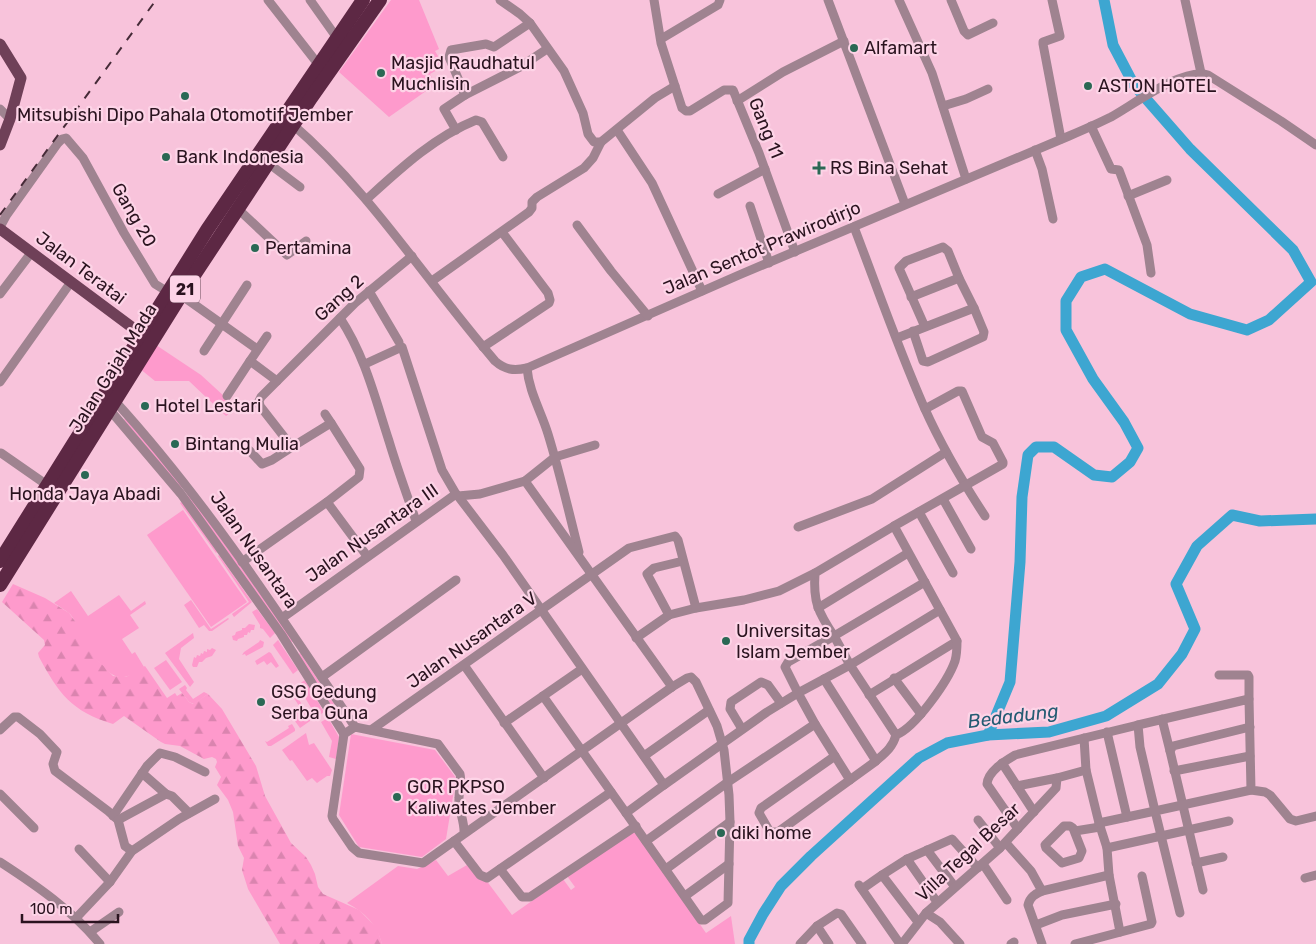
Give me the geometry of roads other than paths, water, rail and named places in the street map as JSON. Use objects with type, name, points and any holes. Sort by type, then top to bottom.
[{"type":"highway","name":"Jalan Gajah Mada","points":[[0,560],[141,334],[174,294],[238,209],[268,163],[318,64],[363,0]]},
{"type":"highway","name":"Jalan Gajah Mada","points":[[0,585],[112,405],[243,176],[288,121],[380,0]]},
{"type":"main road","points":[[0,44],[22,78],[0,145]]},
{"type":"main road","name":"Jalan Teratai","points":[[0,228],[141,334]]},
{"type":"street","points":[[268,0],[318,64]]},
{"type":"street","points":[[310,0],[337,38]]},
{"type":"street","points":[[500,0],[530,23],[564,72],[583,113],[588,134],[594,142],[602,142]]},
{"type":"street","name":"Gang 11","points":[[654,0],[661,39],[682,108],[690,111],[716,94],[728,89],[732,90],[765,169],[796,252]]},
{"type":"street","points":[[661,39],[718,5],[720,0]]},
{"type":"street","points":[[828,0],[905,204]]},
{"type":"street","points":[[899,0],[932,73],[966,179]]},
{"type":"street","points":[[951,0],[964,31],[968,34],[993,23]]},
{"type":"street","points":[[1052,0],[1060,36],[1043,44],[1061,140]]},
{"type":"street","points":[[1185,0],[1201,73],[1234,90],[1316,145]]},
{"type":"street","points":[[465,95],[449,58],[452,50],[486,44],[494,47],[530,23]]},
{"type":"street","points":[[737,101],[783,72],[844,41]]},
{"type":"street","points":[[456,130],[444,109],[465,95],[520,67],[547,49]]},
{"type":"street","name":"Jalan Sentot Prawirodirjo","points":[[517,370],[527,368],[905,204],[1061,140],[1111,116],[1157,89],[1201,73]]},
{"type":"street","points":[[432,281],[529,212],[532,208],[532,202],[536,197],[584,168],[593,158],[602,142],[656,98],[675,86]]},
{"type":"street","points":[[943,106],[966,100],[988,89]]},
{"type":"street","points":[[0,109],[10,119]]},
{"type":"street","points":[[367,199],[410,160],[456,130],[476,120],[480,121],[499,147],[503,157]]},
{"type":"street","points":[[288,121],[339,168],[367,199],[483,347],[500,365],[517,370],[528,383]]},
{"type":"street","points":[[1091,126],[1112,169],[1119,170],[1147,245],[1152,273]]},
{"type":"street","points":[[617,130],[652,183],[702,291]]},
{"type":"street","name":"Gang 20","points":[[0,228],[6,216],[62,139],[66,138],[84,158],[124,233],[155,284],[222,323],[257,349]]},
{"type":"street","points":[[1035,150],[1042,169],[1053,219]]},
{"type":"street","points":[[268,163],[300,187]]},
{"type":"street","points":[[718,194],[765,169]]},
{"type":"street","points":[[1128,196],[1166,180]]},
{"type":"street","points":[[750,206],[769,263]]},
{"type":"street","points":[[238,209],[287,254],[290,254],[306,241]]},
{"type":"street","points":[[577,225],[611,272],[648,316]]},
{"type":"street","points":[[854,226],[906,365],[925,409],[946,452],[985,516]]},
{"type":"street","points":[[483,347],[549,303],[550,300],[548,293],[502,232]]},
{"type":"street","points":[[913,331],[923,361],[928,362],[983,337],[984,332],[948,251],[941,247],[903,263],[898,271],[925,327]]},
{"type":"street","points":[[0,294],[31,253]]},
{"type":"street","name":"Gang 2","points":[[292,447],[259,403],[261,397],[340,318],[369,291],[412,256]]},
{"type":"street","points":[[912,297],[959,278]]},
{"type":"street","points":[[1,380],[71,282]]},
{"type":"street","points":[[204,351],[248,285]]},
{"type":"street","points":[[369,291],[399,342]]},
{"type":"street","points":[[897,338],[974,308]]},
{"type":"street","points":[[340,318],[353,338],[364,364],[416,521]]},
{"type":"street","points":[[227,396],[267,336]]},
{"type":"street","points":[[364,364],[402,347],[442,470],[457,495],[664,785]]},
{"type":"street","points":[[250,361],[277,381]]},
{"type":"street","points":[[527,368],[528,383],[547,430],[580,557]]},
{"type":"street","points":[[636,638],[669,616],[696,608],[744,600],[779,591],[815,573],[1003,464],[1003,460],[993,443],[982,437],[964,394],[960,390],[925,409]]},
{"type":"street","name":"Jalan Nusantara","points":[[112,405],[190,488],[282,618],[355,727]]},
{"type":"street","name":"Jalan Nusantara","points":[[112,405],[181,494],[291,649],[344,734]]},
{"type":"street","points":[[242,562],[357,480],[360,469],[325,414]]},
{"type":"street","points":[[249,450],[262,464],[272,460],[331,423]]},
{"type":"street","name":"Jalan Nusantara III","points":[[282,618],[416,521],[457,495],[480,494],[525,481],[555,457],[595,445]]},
{"type":"street","points":[[798,527],[872,499],[946,452]]},
{"type":"street","points":[[1,453],[47,485]]},
{"type":"street","points":[[525,481],[672,687]]},
{"type":"street","points":[[469,510],[480,494]]},
{"type":"street","points":[[943,499],[971,549]]},
{"type":"street","points":[[327,502],[367,556]]},
{"type":"street","points":[[919,512],[953,573]]},
{"type":"street","points":[[894,526],[957,641],[957,652],[952,668],[909,729],[896,735]]},
{"type":"street","name":"Jalan Nusantara V","points":[[371,730],[629,548],[675,536],[678,540],[696,608]]},
{"type":"street","points":[[818,608],[908,553]]},
{"type":"street","points":[[669,616],[647,574],[654,568],[683,561]]},
{"type":"street","points":[[815,573],[814,594],[818,608],[850,665],[896,735],[894,744],[876,761],[775,833],[770,832],[759,810],[835,756]]},
{"type":"street","points":[[322,677],[456,580]]},
{"type":"street","points":[[850,780],[815,724],[785,665],[924,582]]},
{"type":"street","points":[[626,813],[781,703],[850,665],[940,610]]},
{"type":"street","points":[[869,695],[957,641]]},
{"type":"street","points":[[291,649],[299,643]]},
{"type":"street","points":[[464,665],[544,778]]},
{"type":"street","points":[[504,723],[582,669]]},
{"type":"street","points":[[1219,675],[1248,675],[1250,677],[1251,790]]},
{"type":"street","points":[[464,834],[459,804],[460,774],[439,745],[355,727],[344,734],[332,816],[354,850],[359,853],[423,863],[582,752],[672,687],[691,677],[696,682],[710,710],[723,745],[728,782],[730,822],[729,900],[726,906],[703,920],[700,918],[636,826],[582,752],[543,696]]},
{"type":"street","points":[[894,678],[921,714]]},
{"type":"street","points":[[824,679],[876,761]]},
{"type":"street","points":[[742,730],[730,707],[731,702],[761,682],[768,685],[781,703]]},
{"type":"street","points":[[1018,829],[987,784],[987,780],[1002,763],[1015,755],[1249,699]]},
{"type":"street","points":[[644,756],[710,710]]},
{"type":"street","points":[[0,730],[14,717],[20,717],[57,751],[53,764],[54,771],[115,818],[125,846],[132,851]]},
{"type":"street","points":[[1162,719],[1203,890]]},
{"type":"street","points":[[646,841],[728,782],[815,724]]},
{"type":"street","points":[[1138,725],[1140,747],[1163,836],[1180,913]]},
{"type":"street","points":[[1170,751],[1174,746],[1250,727]]},
{"type":"street","points":[[1107,732],[1127,817]]},
{"type":"street","points":[[1084,738],[1086,770],[1107,848],[1109,876],[1120,932]]},
{"type":"street","points":[[115,818],[142,773],[160,753],[175,757],[205,772]]},
{"type":"street","points":[[1174,771],[1250,756]]},
{"type":"street","points":[[1002,763],[1034,812]]},
{"type":"street","points":[[1017,786],[1086,770]]},
{"type":"street","points":[[142,773],[166,794],[172,796],[189,813]]},
{"type":"street","name":"Villa Tegal Besar","points":[[901,944],[937,902],[1003,846],[1056,788],[1057,778]]},
{"type":"street","points":[[1075,831],[1127,817],[1251,790],[1265,792],[1270,795],[1286,816],[1294,820],[1316,816]]},
{"type":"street","points":[[454,841],[482,877],[487,878],[611,792]]},
{"type":"street","points":[[0,794],[34,828]]},
{"type":"street","points":[[115,818],[166,794]]},
{"type":"street","points":[[76,917],[110,882],[132,851],[189,813],[215,799]]},
{"type":"street","points":[[978,820],[1031,871],[1042,891]]},
{"type":"street","points":[[1107,848],[1229,821]]},
{"type":"street","points":[[666,869],[730,822]]},
{"type":"street","points":[[500,869],[522,897],[530,897],[636,826]]},
{"type":"street","points":[[1064,826],[1070,826],[1075,831],[1082,855],[1079,858],[1060,862],[1046,848],[1046,843],[1064,826]]},
{"type":"street","points":[[901,944],[861,887],[907,859],[952,839],[980,866],[1007,900]]},
{"type":"street","points":[[79,849],[110,882]]},
{"type":"street","points":[[927,850],[955,887]]},
{"type":"street","points":[[1196,863],[1223,857]]},
{"type":"street","points":[[907,859],[937,902]]},
{"type":"street","points":[[0,862],[54,899],[76,917],[100,944]]},
{"type":"street","points":[[685,896],[730,864]]},
{"type":"street","points":[[882,875],[918,922]]},
{"type":"street","points":[[1305,878],[1316,875]]},
{"type":"street","points":[[1042,944],[1028,905],[1029,900],[1042,891],[1109,876]]},
{"type":"street","points":[[1075,944],[1149,925],[1152,922],[1142,876]]},
{"type":"street","points":[[1036,925],[1062,915],[1116,904]]},
{"type":"street","points":[[90,932],[119,912]]},
{"type":"street","points":[[800,944],[817,926],[837,913],[840,913],[862,944]]},
{"type":"street","points":[[926,913],[946,927],[960,944]]},
{"type":"street","points":[[817,926],[829,944]]},
{"type":"waterway","points":[[988,735],[1010,682],[1020,562],[1022,497],[1028,455],[1036,447],[1054,447],[1094,475],[1112,477],[1130,462],[1138,448],[1124,422],[1093,379],[1066,330],[1066,301],[1081,277],[1105,269],[1190,314],[1247,330],[1269,320],[1311,282],[1293,250],[1190,149],[1134,85],[1113,45],[1104,0]]},
{"type":"waterway","name":"Bedadung","points":[[749,944],[749,940],[763,914],[781,886],[811,856],[919,758],[947,743],[988,735],[1049,732],[1106,716],[1158,684],[1182,654],[1195,629],[1176,584],[1197,546],[1232,515],[1260,521],[1316,519]]},
{"type":"railway","points":[[0,215],[156,0]]},
{"type":"place","name":"Alfamart","points":[[854,48]]},
{"type":"place","name":"Masjid Raudhatul Muchlisin","points":[[381,73]]},
{"type":"place","name":"ASTON HOTEL","points":[[1088,86]]},
{"type":"place","name":"Mitsubishi Dipo Pahala Otomotif Jember","points":[[185,96]]},
{"type":"place","name":"Bank Indonesia","points":[[166,157]]},
{"type":"place","name":"RS Bina Sehat","points":[[819,168]]},
{"type":"place","name":"Pertamina","points":[[255,248]]},
{"type":"place","name":"Hotel Lestari","points":[[145,406]]},
{"type":"place","name":"Bintang Mulia","points":[[175,444]]},
{"type":"place","name":"Honda Jaya Abadi","points":[[85,475]]},
{"type":"place","name":"Universitas Islam Jember","points":[[726,641]]},
{"type":"place","name":"GSG Gedung Serba Guna","points":[[261,702]]},
{"type":"place","name":"GOR PKPSO Kaliwates Jember","points":[[397,797]]},
{"type":"place","name":"diki home","points":[[721,833]]}]
